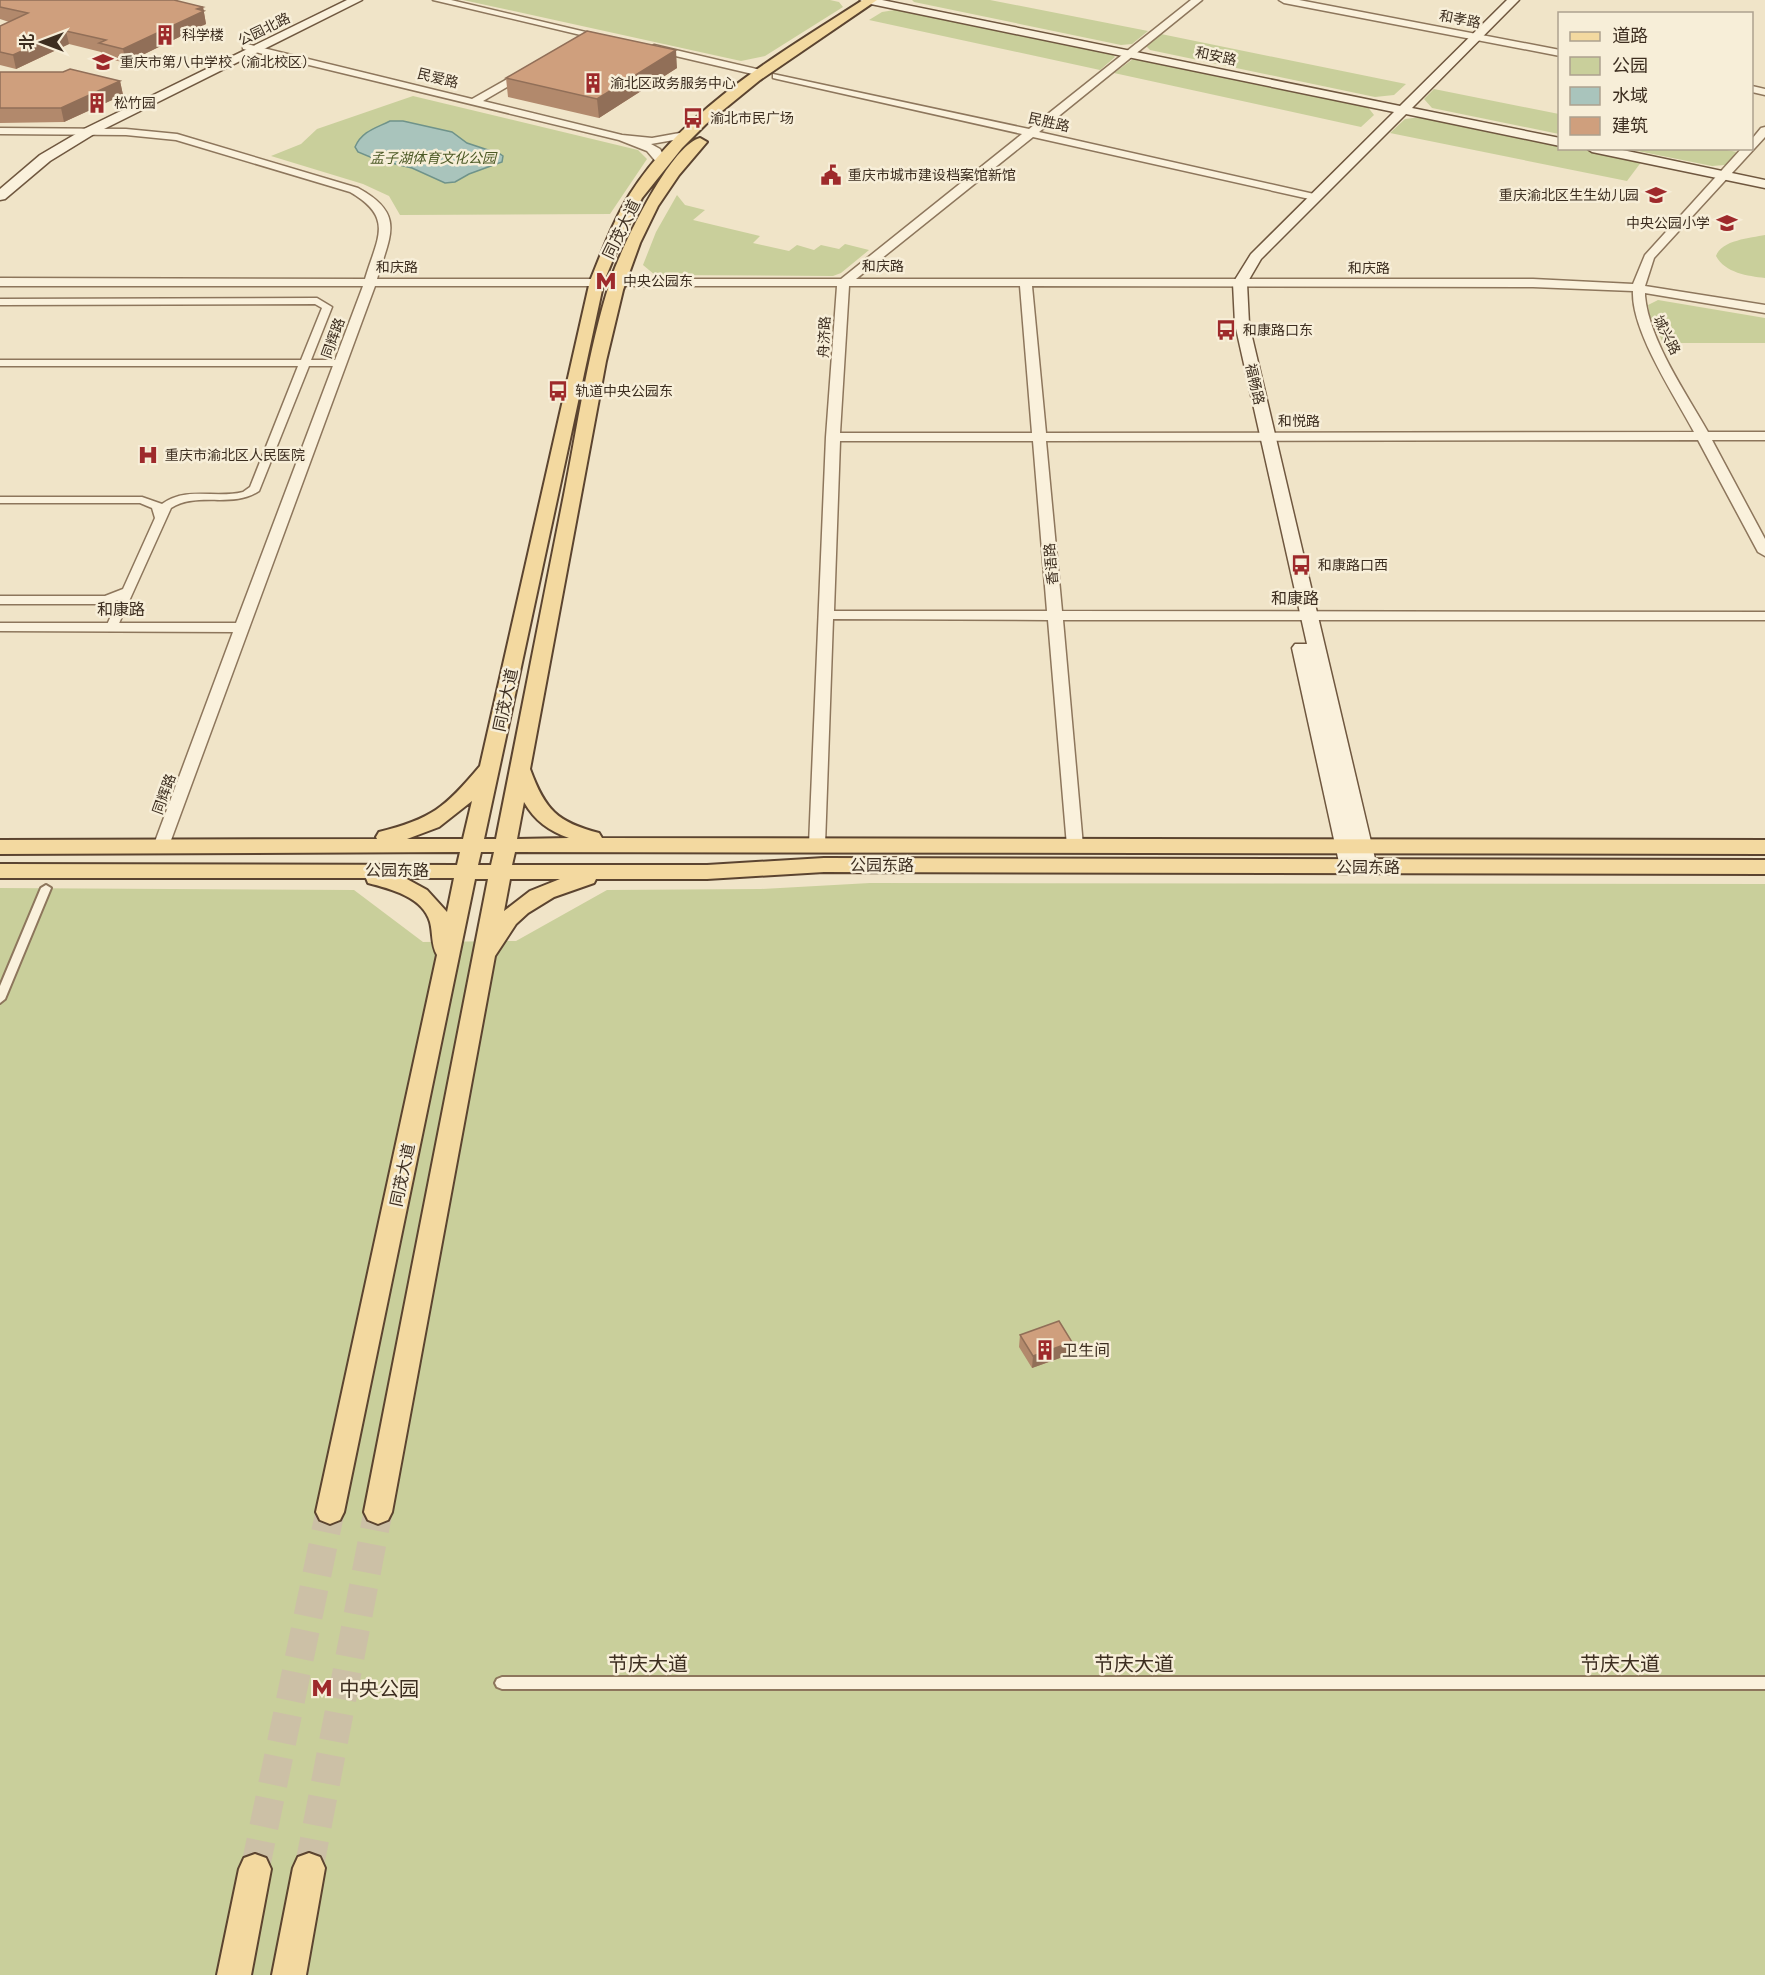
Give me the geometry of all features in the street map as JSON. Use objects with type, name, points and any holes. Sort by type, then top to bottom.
[{"type":"main road","name":"公园北路","points":[[0,196],[45,158],[90,131],[341,0]]},
{"type":"main road","name":"公园北路","points":[[0,183],[33,156],[76,131],[356,0]]},
{"type":"main road","points":[[1469,36],[1498,0]]},
{"type":"main road","points":[[1234,285],[1245,256],[1309,196],[1469,36],[1513,0]]},
{"type":"main road","name":"和安路","points":[[880,1],[1399,106],[1558,142]]},
{"type":"main road","name":"同茂大道","points":[[330,1512],[447,959],[596,284],[633,200],[685,135],[702,119],[880,1]]},
{"type":"main road","name":"同茂大道","points":[[378,1512],[519,766],[598,361],[617,284],[634,240],[655,202],[688,154],[769,74]]},
{"type":"main road","name":"和安路","points":[[1399,106],[1558,136]]},
{"type":"main road","points":[[1603,150],[1765,179]]},
{"type":"main road","points":[[1627,150],[1765,184]]},
{"type":"main road","name":"福畅路","points":[[1234,285],[1230,323],[1260,436],[1356,857]]},
{"type":"main road","points":[[519,766],[530,800],[547,821],[574,834],[620,845]]},
{"type":"main road","points":[[325,846],[405,834],[437,821],[462,802],[490,767]]},
{"type":"main road","name":"公园东路","points":[[0,847],[1075,846],[1356,857],[1765,867]]},
{"type":"main road","name":"公园东路","points":[[0,871],[707,872],[824,865],[1356,857],[1765,847]]},
{"type":"main road","points":[[318,871],[394,881],[421,894],[440,918],[447,959]]},
{"type":"main road","points":[[483,959],[511,916],[536,896],[568,882],[615,871]]},
{"type":"main road","points":[[289,1975],[309,1868]]},
{"type":"main road","points":[[234,1975],[255,1869]]},
{"type":"street","points":[[438,0],[613,39]]},
{"type":"street","points":[[844,284],[1197,0]]},
{"type":"street","name":"和孝路","points":[[1284,0],[1558,53]]},
{"type":"street","points":[[574,44],[590,34]]},
{"type":"street","name":"民胜路","points":[[647,47],[1309,196]]},
{"type":"street","name":"民爱路","points":[[252,48],[622,138]]},
{"type":"street","points":[[474,102],[535,67]]},
{"type":"street","points":[[1753,144],[1765,130]]},
{"type":"street","name":"同辉路","points":[[0,131],[90,131],[177,137],[333,182],[372,200],[383,214],[386,228],[369,285],[161,847]]},
{"type":"street","points":[[622,138],[652,141],[685,135]]},
{"type":"street","points":[[622,138],[652,148],[660,156],[662,162]]},
{"type":"street","points":[[1637,291],[1641,272],[1649,257],[1746,150]]},
{"type":"street","name":"和庆路","points":[[0,282],[235,285],[1234,285],[1532,289],[1637,291],[1765,309]]},
{"type":"street","name":"舟济路","points":[[818,845],[833,437],[844,284]]},
{"type":"street","points":[[227,302],[235,285]]},
{"type":"street","name":"和庆路","points":[[0,288],[235,285]]},
{"type":"street","name":"香语路","points":[[1026,285],[1075,846]]},
{"type":"street","name":"和庆路","points":[[1637,291],[1765,315]]},
{"type":"street","name":"城兴路","points":[[1637,291],[1641,316],[1649,335],[1765,552]]},
{"type":"street","points":[[0,302],[317,302],[327,307],[255,489],[244,496],[193,496],[176,500],[166,506],[112,627]]},
{"type":"street","points":[[0,363],[340,363]]},
{"type":"street","name":"和悦路","points":[[833,437],[1765,436]]},
{"type":"street","points":[[0,500],[142,500],[157,506],[161,518]]},
{"type":"street","points":[[0,600],[107,600],[128,591]]},
{"type":"street","name":"和康路","points":[[826,615],[1765,616]]},
{"type":"street","name":"和康路","points":[[0,627],[242,628]]},
{"type":"street","points":[[0,999],[46,888]]},
{"type":"street","name":"节庆大道","points":[[502,1683],[1765,1683]]},
{"type":"green space","points":[[463,0],[830,0],[839,2],[843,7],[765,56],[741,61]]},
{"type":"green space","points":[[912,0],[990,0],[1148,31],[1132,44],[1121,45]]},
{"type":"green space","points":[[901,9],[1110,52],[1115,57],[1100,70],[869,20],[882,12]]},
{"type":"green space","points":[[1161,34],[1406,84],[1394,95],[1375,97],[1150,50],[1146,46]]},
{"type":"green space","points":[[1141,58],[1367,106],[1374,115],[1361,127],[1114,73],[1133,59]]},
{"type":"green space","points":[[1434,89],[1558,114],[1558,134],[1432,108],[1424,99]]},
{"type":"green space","name":"孟子湖体育文化公园","points":[[413,96],[638,150],[647,159],[610,214],[400,215],[389,196],[363,184],[271,156],[301,144],[317,129]]},
{"type":"green space","points":[[1421,117],[1558,144],[1558,150],[1585,150],[1642,161],[1627,181],[1390,133],[1405,119]]},
{"type":"green space","points":[[1633,150],[1727,150],[1737,152],[1725,165],[1712,166]]},
{"type":"green space","points":[[677,195],[685,205],[705,210],[693,220],[760,236],[753,243],[789,251],[797,245],[814,250],[821,245],[839,249],[845,244],[869,250],[841,273],[833,276],[655,275],[643,265],[656,232]]},
{"type":"green space","points":[[1765,235],[1765,278],[1744,275],[1731,270],[1716,256],[1724,246],[1730,243]]},
{"type":"green space","points":[[1658,300],[1765,318],[1765,343],[1663,343],[1650,316],[1648,305]]},
{"type":"green space","name":"中央公园","points":[[870,883],[1765,884],[1765,1975],[0,1975],[0,888],[354,890],[423,942],[516,941],[607,890],[761,889]]},
{"type":"water","points":[[390,121],[403,121],[452,132],[467,143],[500,154],[503,156],[502,162],[469,174],[455,182],[445,183],[412,168],[375,159],[358,152],[355,147],[361,137]]},
{"type":"building","points":[[0,0],[174,0],[203,7],[197,9],[204,11],[123,49],[99,43],[106,40],[66,31],[13,55],[0,52],[0,26],[28,13],[0,7]]},
{"type":"building","points":[[587,31],[676,50],[597,99],[506,78]]},
{"type":"building","points":[[70,69],[120,81],[61,108],[0,108],[0,72],[63,72]]},
{"type":"building","points":[[1059,1321],[1072,1342],[1033,1356],[1020,1335]]},
{"type":"tunnel","points":[[255,1869],[330,1512]]},
{"type":"tunnel","points":[[309,1868],[378,1512]]},
{"type":"place","name":"科学楼","points":[[165,35]]},
{"type":"place","name":"重庆市第八中学校（渝北校区）","points":[[103,62]]},
{"type":"place","name":"渝北区政务服务中心","points":[[593,83]]},
{"type":"place","name":"松竹园","points":[[97,103]]},
{"type":"place","name":"渝北市民广场","points":[[693,118]]},
{"type":"place","name":"重庆市城市建设档案馆新馆","points":[[831,175]]},
{"type":"place","name":"重庆渝北区生生幼儿园","points":[[1656,195]]},
{"type":"place","name":"中央公园小学","points":[[1727,223]]},
{"type":"place","name":"中央公园东","points":[[606,281]]},
{"type":"place","name":"和康路口东","points":[[1226,330]]},
{"type":"place","name":"轨道中央公园东","points":[[558,391]]},
{"type":"place","name":"重庆市渝北区人民医院","points":[[148,455]]},
{"type":"place","name":"和康路口西","points":[[1301,565]]},
{"type":"place","name":"卫生间","points":[[1045,1350]]},
{"type":"place","name":"中央公园","points":[[322,1688]]}]
